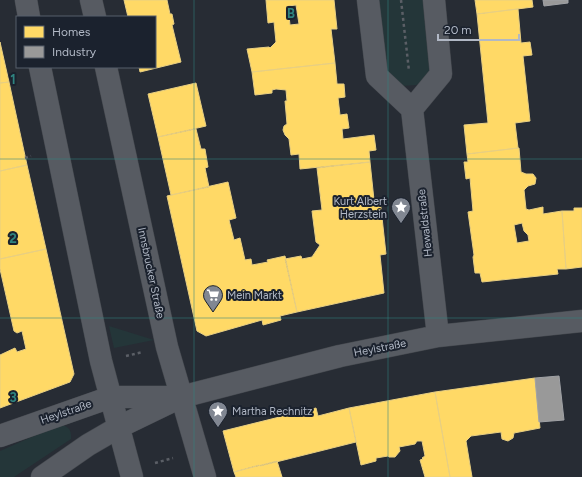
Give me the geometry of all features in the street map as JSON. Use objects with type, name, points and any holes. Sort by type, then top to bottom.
[{"type":"street","points":[[26,0],[29,16]]},
{"type":"street","points":[[368,0],[377,76],[412,109],[441,74],[434,0]]},
{"type":"street","points":[[40,68],[100,353],[132,477]]},
{"type":"street","name":"Innsbrucker Straße","points":[[106,68],[168,347],[205,477]]},
{"type":"street","name":"Hewaldstraße","points":[[412,109],[438,336]]},
{"type":"street","name":"Heylstraße","points":[[42,477],[88,445],[119,427],[181,397],[340,356],[438,336],[582,321]]},
{"type":"street","name":"Heylstraße","points":[[0,436],[111,397],[181,397]]},
{"type":"path","points":[[402,0],[412,109]]},
{"type":"path","points":[[25,158],[31,156]]},
{"type":"path","points":[[123,357],[150,351]]},
{"type":"path","points":[[152,464],[175,458]]},
{"type":"shaded area","points":[[378,0],[426,0],[432,71],[421,83],[402,86],[388,75]]},
{"type":"shaded area","points":[[109,326],[154,340],[114,348]]},
{"type":"shaded area","points":[[59,425],[65,426],[69,429],[71,439],[14,477],[0,477],[0,451]]},
{"type":"building: Homes","points":[[124,0],[167,0],[170,14],[172,14],[174,24],[172,25],[181,62],[140,72],[139,68],[156,68],[156,16],[128,16]]},
{"type":"building: Homes","points":[[266,0],[334,0],[337,29],[331,29],[335,63],[252,72],[247,49],[270,48],[276,42],[274,22],[268,23]],"holes":[[[296,5],[299,24],[290,25],[288,6]]]},
{"type":"building: Homes","points":[[475,0],[532,0],[533,7],[477,14]]},
{"type":"building: Homes","points":[[518,9],[521,43],[530,42],[532,55],[523,56],[530,121],[515,123],[518,148],[467,154],[464,125],[488,123],[477,14]]},
{"type":"building: Homes","points":[[0,42],[9,82],[0,83]]},
{"type":"building: Homes","points":[[335,63],[337,84],[344,84],[345,97],[338,98],[340,115],[347,114],[349,128],[342,129],[343,139],[374,135],[376,150],[369,151],[370,162],[300,169],[299,154],[291,155],[289,139],[283,130],[284,126],[287,124],[285,101],[287,101],[286,90],[276,89],[272,90],[272,93],[255,95],[252,72]]},
{"type":"building: Homes","points":[[9,82],[27,165],[0,171],[0,83]]},
{"type":"building: Homes","points":[[196,83],[206,126],[158,137],[148,94]]},
{"type":"building: Homes","points":[[196,129],[201,149],[205,149],[208,167],[205,168],[209,187],[171,195],[158,137]]},
{"type":"building: Homes","points":[[519,148],[521,172],[533,174],[536,178],[535,184],[528,186],[524,190],[526,209],[529,210],[543,207],[543,214],[562,211],[566,269],[557,269],[558,274],[482,282],[480,273],[475,273],[473,257],[474,255],[468,212],[473,211],[470,178],[466,179],[464,162],[468,162],[467,154]],"holes":[[[522,223],[524,231],[528,235],[529,241],[517,243],[514,225]]]},
{"type":"building: Homes","points":[[370,162],[374,200],[380,199],[386,254],[380,255],[384,293],[297,312],[285,259],[301,256],[302,259],[312,257],[320,245],[316,242],[312,211],[322,210],[317,168]]},
{"type":"building: Homes","points":[[27,165],[46,249],[0,259],[0,171]]},
{"type":"building: Homes","points":[[228,182],[236,218],[229,220],[234,240],[240,238],[245,260],[251,259],[252,265],[268,262],[267,260],[285,256],[297,312],[280,316],[281,320],[263,325],[262,320],[206,336],[197,331],[167,196]]},
{"type":"building: Homes","points":[[574,208],[582,208],[582,267],[566,269],[562,211],[574,211]]},
{"type":"building: Homes","points":[[46,249],[74,374],[70,382],[0,408],[0,355],[15,348],[17,352],[26,349],[22,331],[17,333],[14,331],[0,269],[0,259]]},
{"type":"building: Homes","points":[[535,378],[540,428],[514,433],[513,438],[508,441],[502,439],[501,432],[471,436],[466,441],[472,477],[450,477],[435,392]]},
{"type":"building: Homes","points":[[435,392],[450,477],[425,477],[420,460],[425,456],[422,441],[417,441],[415,444],[399,447],[400,451],[395,457],[388,456],[376,458],[376,461],[361,465],[349,408]]},
{"type":"building: Homes","points":[[316,408],[318,416],[349,408],[356,442],[234,472],[223,431]]},
{"type":"building: Homes","points":[[277,461],[282,477],[236,477],[234,472]]},
{"type":"building: Industry","points":[[543,0],[568,0],[568,3],[544,6]]},
{"type":"building: Industry","points":[[559,376],[564,420],[539,422],[535,378]]},
{"type":"place","name":"Kurt Albert Herzstein","points":[[401,224]]},
{"type":"place","name":"Mein Markt","points":[[213,312]]},
{"type":"place","name":"Martha Rechnitz","points":[[218,428]]}]
